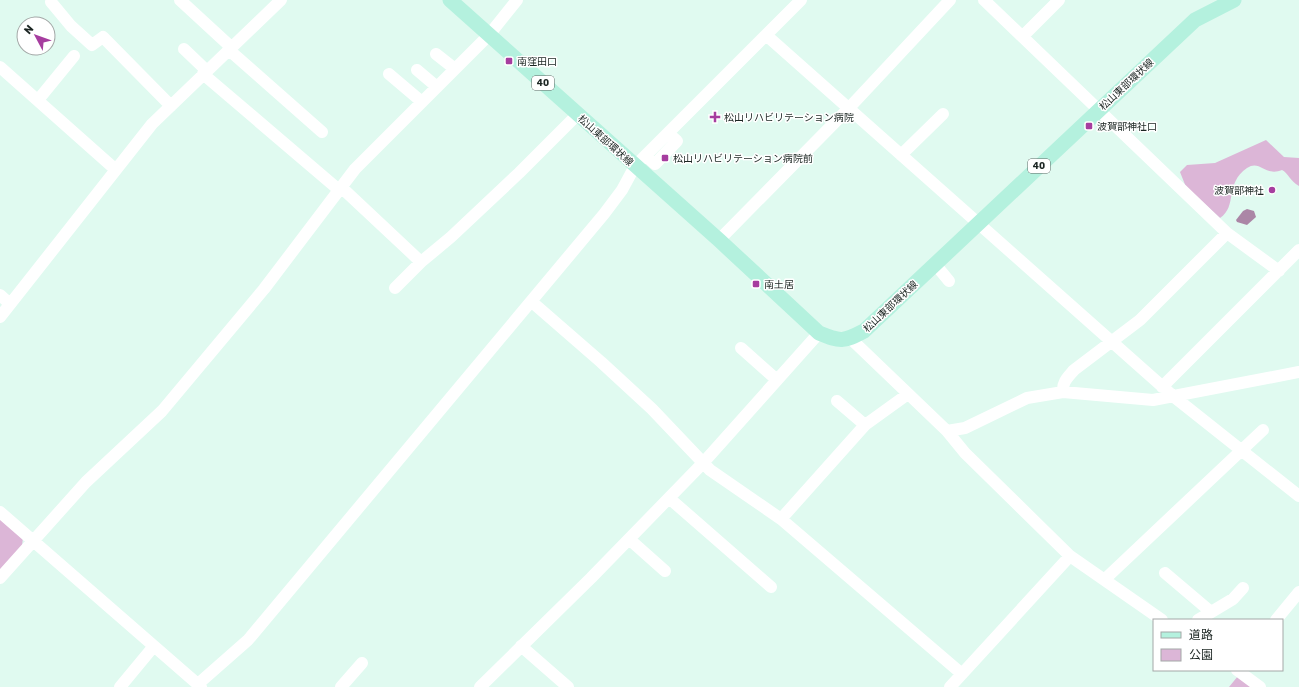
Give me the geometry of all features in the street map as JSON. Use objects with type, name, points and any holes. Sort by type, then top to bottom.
[{"type":"main road","name":"松山東部環状線","points":[[450,0],[578,114],[640,161],[719,240],[819,333],[837,340],[850,338],[864,331],[1195,20],[1234,0]]},
{"type":"street","points":[[180,0],[230,49],[322,132]]},
{"type":"street","points":[[0,317],[152,124],[281,0]]},
{"type":"street","points":[[0,578],[86,482],[162,411],[264,289],[355,169],[489,35],[517,0]]},
{"type":"street","points":[[0,512],[199,685],[248,640],[532,302],[604,214],[622,190],[640,161],[801,0]]},
{"type":"street","points":[[719,240],[849,108],[950,0]]},
{"type":"street","points":[[984,0],[1100,109],[1228,233],[1279,271]]},
{"type":"street","points":[[1023,36],[1059,0]]},
{"type":"street","points":[[50,2],[71,26],[92,45],[103,37],[171,106]]},
{"type":"street","points":[[766,35],[1162,387],[1299,496]]},
{"type":"street","points":[[184,49],[205,73],[340,189],[421,262]]},
{"type":"street","points":[[436,54],[454,69]]},
{"type":"street","points":[[38,100],[74,56]]},
{"type":"street","points":[[0,67],[116,170]]},
{"type":"street","points":[[418,70],[437,87]]},
{"type":"street","points":[[389,74],[422,102]]},
{"type":"street","points":[[395,288],[421,262],[451,237],[578,114]]},
{"type":"street","points":[[901,155],[943,114]]},
{"type":"street","points":[[1063,392],[1062,386],[1065,380],[1074,370],[1140,320],[1228,233]]},
{"type":"street","points":[[1162,387],[1299,250]]},
{"type":"street","points":[[935,264],[949,281]]},
{"type":"street","points":[[0,295],[10,304]]},
{"type":"street","points":[[532,302],[601,362],[652,410],[710,470],[781,519],[962,674]]},
{"type":"street","points":[[480,687],[703,463],[819,333]]},
{"type":"street","points":[[850,338],[947,431],[965,453],[1070,556],[1161,619]]},
{"type":"street","points":[[741,348],[778,380]]},
{"type":"street","points":[[947,431],[965,428],[1027,398],[1063,392],[1153,400],[1299,372]]},
{"type":"street","points":[[781,519],[864,425],[908,394]]},
{"type":"street","points":[[837,401],[864,425]]},
{"type":"street","points":[[1104,580],[1264,430]]},
{"type":"street","points":[[669,498],[771,587]]},
{"type":"street","points":[[629,539],[665,571]]},
{"type":"street","points":[[950,687],[1070,556]]},
{"type":"street","points":[[1165,573],[1211,612]]},
{"type":"street","points":[[1200,619],[1233,599],[1243,588]]},
{"type":"street","points":[[1277,619],[1299,592]]},
{"type":"street","points":[[120,687],[154,646]]},
{"type":"street","points":[[521,646],[568,687]]},
{"type":"street","points":[[341,687],[362,663]]},
{"type":"street","points":[[1238,671],[1260,687]]},
{"type":"green space","points":[[1266,140],[1284,157],[1299,158],[1299,186],[1282,170],[1276,172],[1256,166],[1247,168],[1240,174],[1236,181],[1229,207],[1220,218],[1186,187],[1180,172],[1187,165],[1215,163]]},
{"type":"green space","points":[[0,517],[23,537],[22,546],[0,572]]},
{"type":"green space","points":[[1238,676],[1253,687],[1229,687]]},
{"type":"shaded area","points":[[1247,209],[1254,211],[1256,217],[1247,225],[1237,222],[1236,220],[1243,211]]},
{"type":"place","name":"南窪田口","points":[[509,61]]},
{"type":"place","name":"松山リハビリテーション病院","points":[[715,117]]},
{"type":"place","name":"波賀部神社口","points":[[1089,126]]},
{"type":"place","name":"松山リハビリテーション病院前","points":[[665,158]]},
{"type":"place","name":"波賀部神社","points":[[1272,190]]},
{"type":"place","name":"南土居","points":[[756,284]]}]
